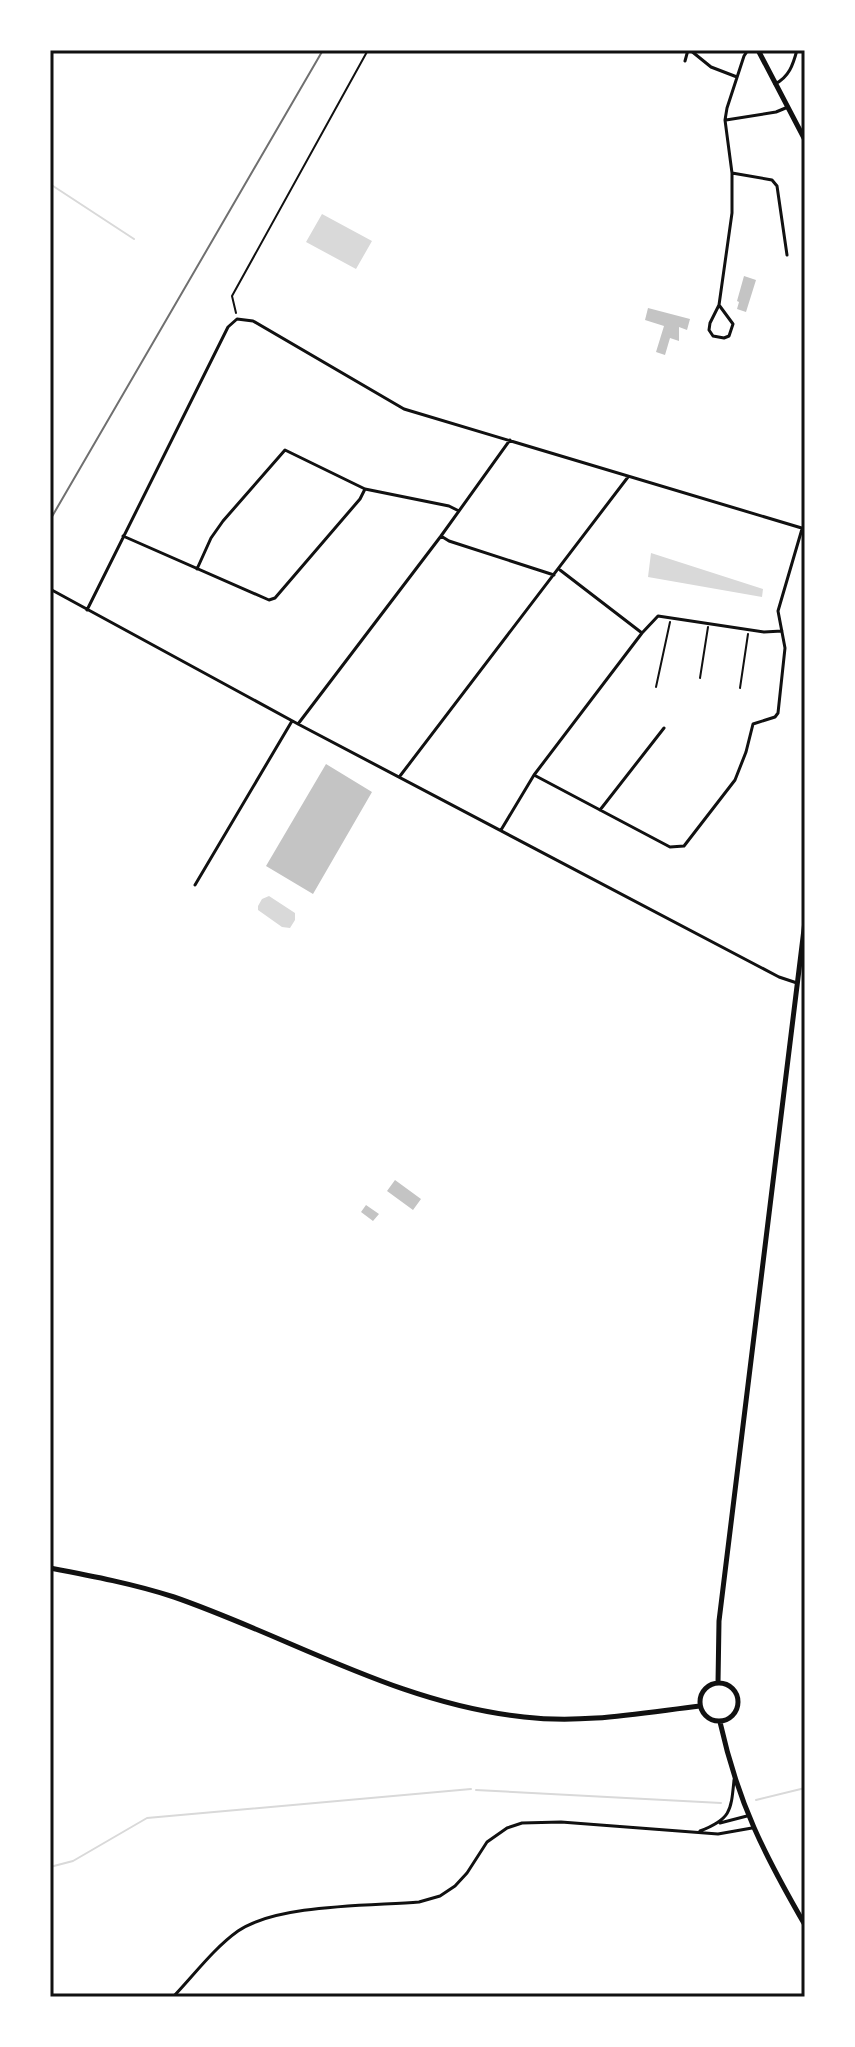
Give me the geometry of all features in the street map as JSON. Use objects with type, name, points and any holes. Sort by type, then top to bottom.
[{"type":"main road","points":[[758,50],[805,140]]},
{"type":"main road","points":[[718,1683],[719,1621],[805,921]]},
{"type":"main road","points":[[50,1568],[104,1578],[174,1597],[397,1689],[481,1711],[525,1718],[584,1719],[700,1706]]},
{"type":"main road","points":[[718,1683],[729,1686],[738,1701],[732,1717],[720,1722],[705,1716],[700,1706],[702,1693],[718,1683]]},
{"type":"main road","points":[[720,1722],[734,1779],[752,1828],[805,1925]]},
{"type":"street","points":[[514,50],[524,50]]},
{"type":"street","points":[[685,61],[689,50],[711,67],[737,77]]},
{"type":"street","points":[[719,305],[733,324],[732,331],[724,338],[713,336],[709,330],[719,305],[732,213],[732,173],[725,120],[748,50]]},
{"type":"street","points":[[775,84],[783,80],[791,68],[797,50]]},
{"type":"street","points":[[725,120],[776,112],[788,107]]},
{"type":"street","points":[[732,173],[772,180],[777,186],[787,255]]},
{"type":"street","points":[[87,610],[228,327],[237,319],[253,321],[404,409],[804,529],[778,611],[785,648],[778,713],[775,717],[753,724],[735,780],[684,846],[670,847],[534,775]]},
{"type":"street","points":[[298,724],[510,440]]},
{"type":"street","points":[[197,569],[211,538],[223,521],[285,450],[365,489],[449,506],[459,511]]},
{"type":"street","points":[[400,776],[629,476]]},
{"type":"street","points":[[123,536],[264,599],[275,598],[360,499],[365,489]]},
{"type":"street","points":[[441,536],[554,575]]},
{"type":"street","points":[[558,569],[642,633]]},
{"type":"street","points":[[50,589],[292,721],[779,977],[797,983]]},
{"type":"street","points":[[501,830],[534,775],[658,616],[748,630],[782,631]]},
{"type":"street","points":[[195,885],[292,721]]},
{"type":"street","points":[[600,810],[664,728]]},
{"type":"street","points":[[719,1823],[731,1805],[734,1779]]},
{"type":"street","points":[[696,1832],[747,1816]]},
{"type":"street","points":[[173,1997],[237,1932],[269,1916],[419,1902],[440,1896],[467,1873],[487,1842],[507,1828],[538,1821],[718,1834],[752,1828]]},
{"type":"path","points":[[237,319],[232,296],[368,50]]},
{"type":"path","points":[[656,687],[671,616]]},
{"type":"path","points":[[700,678],[708,623]]},
{"type":"path","points":[[740,688],[748,630]]},
{"type":"shaded area","points":[[322,214],[372,241],[356,269],[306,242]]},
{"type":"shaded area","points":[[651,553],[763,589],[762,597],[648,577]]},
{"type":"shaded area","points":[[269,896],[295,913],[290,928],[282,927],[258,910],[262,899]]},
{"type":"building","points":[[744,276],[756,280],[746,312],[737,309]]},
{"type":"building","points":[[648,308],[690,319],[687,330],[679,327],[679,341],[670,338],[665,355],[656,352],[664,326],[645,320]]},
{"type":"building","points":[[326,764],[372,792],[313,894],[266,866]]},
{"type":"building","points":[[395,1180],[421,1199],[413,1210],[387,1191]]},
{"type":"building","points":[[366,1205],[379,1214],[373,1221],[361,1212]]},
{"type":"waterway","points":[[50,184],[134,239]]},
{"type":"waterway","points":[[756,1800],[805,1788]]},
{"type":"waterway","points":[[50,1867],[73,1861],[147,1818],[471,1789]]},
{"type":"waterway","points":[[476,1790],[721,1803]]},
{"type":"railway","points":[[50,520],[323,50]]}]
